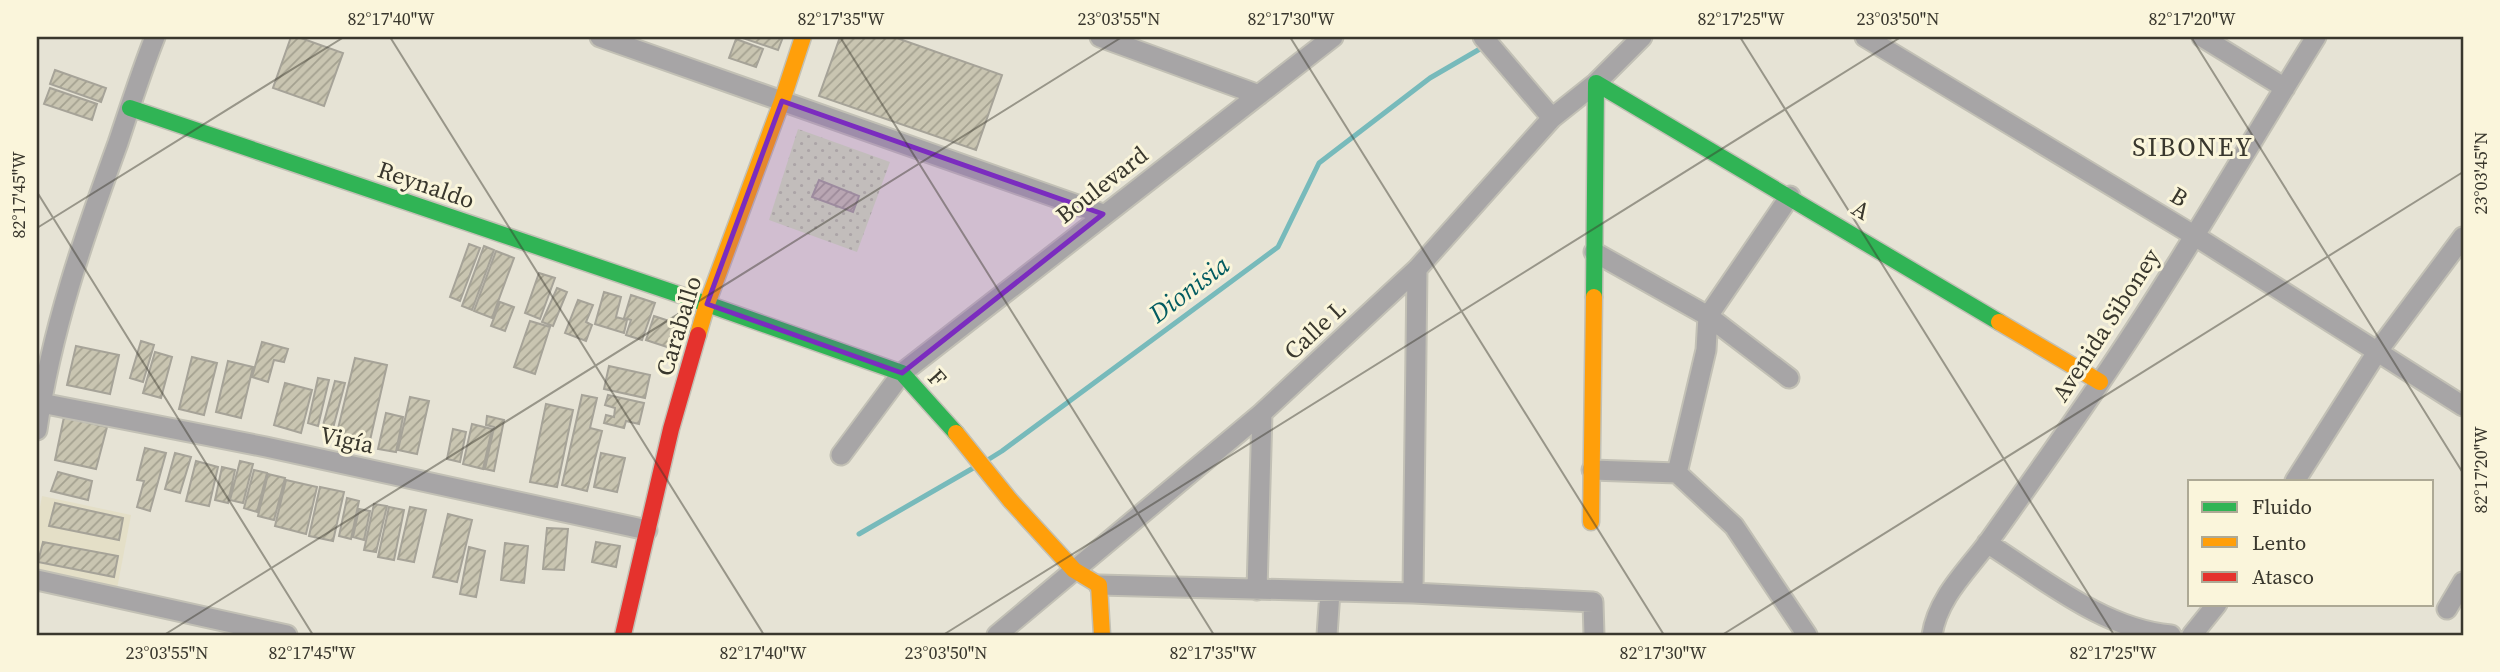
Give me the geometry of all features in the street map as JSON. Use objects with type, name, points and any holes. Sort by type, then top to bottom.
[{"type":"street","points":[[37,430],[39,404],[84,236],[155,37]]},
{"type":"street","points":[[600,37],[1103,214]]},
{"type":"street","name":"Caraballo","points":[[622,635],[671,429],[708,304],[803,37]]},
{"type":"street","points":[[1100,37],[1259,95]]},
{"type":"street","name":"Boulevard","points":[[841,455],[902,373],[1333,37]]},
{"type":"street","points":[[1483,37],[1552,118]]},
{"type":"street","name":"Calle L","points":[[997,635],[1262,413],[1417,269],[1552,118],[1596,83],[1642,37]]},
{"type":"street","name":"B","points":[[1865,37],[2195,236],[2463,406]]},
{"type":"street","points":[[2202,37],[2285,88]]},
{"type":"street","name":"Avenida Siboney","points":[[1932,635],[1934,619],[1945,598],[2100,382],[2195,236],[2316,37]]},
{"type":"street","points":[[1591,522],[1596,83]]},
{"type":"street","name":"A","points":[[1596,83],[2100,382]]},
{"type":"street","name":"Reynaldo","points":[[130,108],[708,304]]},
{"type":"street","points":[[1677,473],[1706,350],[1708,316],[1790,196]]},
{"type":"street","points":[[2296,480],[2378,352],[2463,237]]},
{"type":"street","points":[[1594,252],[1708,316],[1789,378]]},
{"type":"street","points":[[1413,593],[1417,269]]},
{"type":"street","name":"F","points":[[708,304],[902,373],[1010,500],[1074,570],[1099,585]]},
{"type":"street","name":"Vigía","points":[[39,404],[265,447],[647,530]]},
{"type":"street","points":[[1256,590],[1262,413]]},
{"type":"street","points":[[1592,470],[1677,473],[1734,526],[1807,635]]},
{"type":"street","points":[[1987,543],[2100,615],[2159,634],[2171,635]]},
{"type":"street","points":[[37,580],[287,635]]},
{"type":"street","points":[[2447,609],[2463,582]]},
{"type":"street","points":[[1102,635],[1099,585],[1413,593],[1593,602],[1594,635]]},
{"type":"street","points":[[1327,635],[1330,592]]},
{"type":"street","points":[[2192,635],[2215,606]]},
{"type":"highlighted area","points":[[782,101],[1103,214],[902,373],[707,304]]},
{"type":"shaded area","points":[[42,496],[131,515],[117,589],[37,570],[37,523]]},
{"type":"green space","points":[[798,129],[890,162],[857,252],[769,220]]},
{"type":"building","points":[[291,37],[343,53],[324,106],[273,88]]},
{"type":"building","points":[[740,37],[783,37],[778,50]]},
{"type":"building","points":[[840,37],[894,37],[1002,75],[976,150],[819,96]]},
{"type":"building","points":[[736,39],[763,49],[756,67],[729,58]]},
{"type":"building","points":[[55,70],[106,88],[101,102],[50,84]]},
{"type":"building","points":[[50,88],[97,104],[92,120],[44,104]]},
{"type":"building","points":[[819,180],[859,196],[853,212],[812,197]]},
{"type":"building","points":[[469,244],[480,248],[460,301],[450,297]]},
{"type":"building","points":[[484,246],[494,250],[472,310],[462,306]]},
{"type":"building","points":[[496,251],[514,258],[492,318],[474,311]]},
{"type":"building","points":[[539,273],[555,278],[540,319],[525,313]]},
{"type":"building","points":[[557,288],[567,292],[553,326],[542,322]]},
{"type":"building","points":[[604,292],[621,297],[616,317],[627,320],[624,333],[595,324]]},
{"type":"building","points":[[631,295],[655,303],[642,340],[626,335],[631,320],[624,318]]},
{"type":"building","points":[[578,300],[593,305],[586,322],[592,325],[586,341],[565,333]]},
{"type":"building","points":[[500,302],[514,307],[505,331],[491,326]]},
{"type":"building","points":[[654,316],[675,323],[667,347],[646,340]]},
{"type":"building","points":[[530,321],[550,327],[535,374],[514,367]]},
{"type":"building","points":[[141,341],[154,345],[143,382],[130,378]]},
{"type":"building","points":[[262,342],[288,349],[284,362],[274,360],[268,382],[252,377]]},
{"type":"building","points":[[76,346],[119,355],[110,394],[67,385]]},
{"type":"building","points":[[155,352],[172,357],[161,398],[143,393]]},
{"type":"building","points":[[192,357],[217,363],[204,415],[179,409]]},
{"type":"building","points":[[355,358],[387,365],[369,445],[336,437]]},
{"type":"building","points":[[228,361],[253,367],[241,418],[216,412]]},
{"type":"building","points":[[609,366],[650,375],[645,398],[604,389]]},
{"type":"building","points":[[318,378],[329,380],[318,426],[308,423]]},
{"type":"building","points":[[335,381],[345,383],[332,432],[322,429]]},
{"type":"building","points":[[285,383],[312,390],[301,433],[274,425]]},
{"type":"building","points":[[582,395],[597,398],[590,428],[602,431],[587,491],[562,485]]},
{"type":"building","points":[[608,395],[644,403],[639,424],[626,421],[624,428],[604,423],[606,415],[614,417],[615,408],[605,405]]},
{"type":"building","points":[[410,397],[429,401],[417,454],[398,450]]},
{"type":"building","points":[[546,404],[573,410],[557,487],[530,482]]},
{"type":"building","points":[[386,413],[403,417],[396,452],[378,449]]},
{"type":"building","points":[[487,416],[504,420],[494,471],[485,469],[494,427],[486,425]]},
{"type":"building","points":[[64,417],[107,427],[96,469],[55,460]]},
{"type":"building","points":[[472,424],[492,429],[483,469],[463,464]]},
{"type":"building","points":[[453,429],[466,432],[460,462],[447,459]]},
{"type":"building","points":[[145,448],[166,453],[150,511],[137,507],[144,481],[137,480]]},
{"type":"building","points":[[175,453],[191,457],[180,493],[165,489]]},
{"type":"building","points":[[601,453],[625,458],[617,492],[594,487]]},
{"type":"building","points":[[196,461],[218,467],[209,506],[186,501]]},
{"type":"building","points":[[240,461],[253,464],[243,503],[230,500]]},
{"type":"building","points":[[222,467],[235,470],[228,503],[215,500]]},
{"type":"building","points":[[254,470],[267,473],[257,512],[244,508]]},
{"type":"building","points":[[58,472],[92,481],[88,500],[51,491]]},
{"type":"building","points":[[268,474],[285,478],[274,520],[258,516]]},
{"type":"building","points":[[286,480],[317,487],[306,534],[275,526]]},
{"type":"building","points":[[320,487],[344,492],[333,541],[309,536]]},
{"type":"building","points":[[347,498],[359,501],[351,539],[339,536]]},
{"type":"building","points":[[55,503],[123,518],[119,540],[49,526]]},
{"type":"building","points":[[374,504],[387,506],[376,552],[364,550]]},
{"type":"building","points":[[389,507],[404,510],[394,560],[378,557]]},
{"type":"building","points":[[410,507],[426,510],[414,562],[398,559]]},
{"type":"building","points":[[359,509],[370,511],[364,540],[353,537]]},
{"type":"building","points":[[448,514],[472,520],[457,582],[433,577]]},
{"type":"building","points":[[547,528],[568,529],[564,570],[543,569]]},
{"type":"building","points":[[43,542],[118,556],[114,577],[38,562]]},
{"type":"building","points":[[596,542],[620,546],[616,567],[592,562]]},
{"type":"building","points":[[505,543],[528,546],[524,583],[501,580]]},
{"type":"building","points":[[469,547],[485,551],[476,597],[460,594]]},
{"type":"waterway","name":"Dionisia","points":[[986,461],[1278,247],[1319,163],[1430,78],[1485,46]]},
{"type":"waterway","name":"Dionisia","points":[[859,534],[975,467]]},
{"type":"traffic: fast","points":[[1594,297],[1596,83],[1999,322]]},
{"type":"traffic: fast","points":[[130,108],[902,373],[956,433]]},
{"type":"traffic: slow","points":[[698,335],[803,37]]},
{"type":"traffic: slow","points":[[1591,522],[1594,297]]},
{"type":"traffic: slow","points":[[1999,322],[2100,382]]},
{"type":"traffic: slow","points":[[956,433],[1010,500],[1074,570],[1099,585],[1102,635]]},
{"type":"traffic: jam","points":[[623,635],[671,429],[698,335]]},
{"type":"district","name":"SIBONEY","points":[[2193,147]]}]
